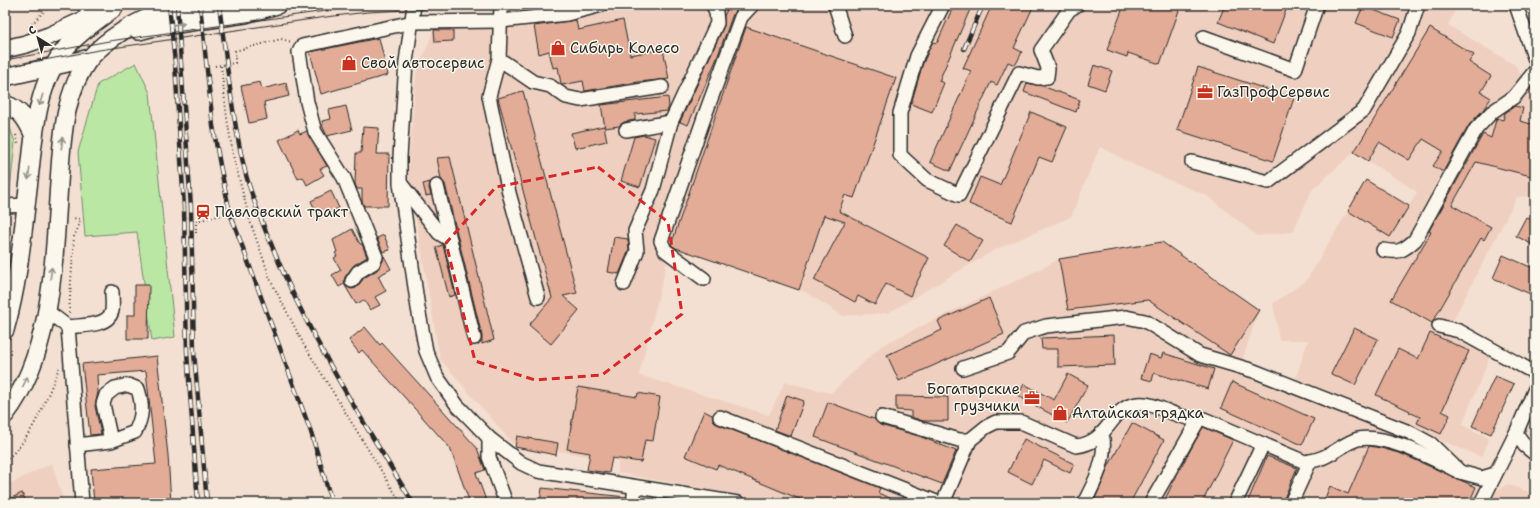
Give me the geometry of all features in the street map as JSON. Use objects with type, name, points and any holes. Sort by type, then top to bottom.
[{"type":"main road","points":[[5,415],[19,395],[30,369],[38,349],[47,311],[57,219],[62,144],[72,94],[83,64],[104,45],[142,20],[162,13],[212,5]]},
{"type":"main road","points":[[114,38],[150,28],[245,14],[276,5]]},
{"type":"main road","points":[[5,49],[26,37],[86,11],[118,7]]},
{"type":"main road","points":[[6,325],[15,290],[39,105],[46,85],[54,67],[65,49],[92,24],[118,7]]},
{"type":"main road","points":[[26,37],[42,44],[65,49],[83,64]]},
{"type":"main road","points":[[5,77],[54,67],[83,64]]},
{"type":"main road","points":[[5,104],[14,107],[27,120],[34,136]]},
{"type":"street","points":[[414,5],[406,62],[400,157],[400,183],[418,308],[426,351],[437,377],[457,405],[489,438],[521,463],[538,471],[635,488],[738,503]]},
{"type":"street","points":[[501,5],[499,59],[489,96],[510,194],[538,297]]},
{"type":"street","points":[[352,281],[358,272],[373,263],[376,257],[344,178],[315,132],[307,102],[299,52],[302,46],[412,22],[501,21],[567,14],[602,5]]},
{"type":"street","points":[[624,284],[637,251],[635,231],[653,190],[671,122],[717,24],[716,12],[713,5]]},
{"type":"street","points":[[704,279],[665,250],[661,241],[741,17],[752,5]]},
{"type":"street","points":[[836,5],[845,36]]},
{"type":"street","points":[[943,5],[917,56],[900,112],[900,155],[927,180],[959,195],[1019,73],[1038,78],[1047,77],[1048,68],[1041,50],[1069,10],[1077,5]]},
{"type":"street","points":[[1204,37],[1294,70],[1317,5]]},
{"type":"street","points":[[1192,162],[1268,182],[1364,110],[1408,33],[1418,5]]},
{"type":"street","points":[[1516,5],[1535,60]]},
{"type":"street","points":[[1526,36],[1535,26]]},
{"type":"street","points":[[499,59],[533,82],[550,86],[566,97],[580,100],[662,87]]},
{"type":"street","points":[[1383,250],[1394,252],[1404,250],[1415,240],[1476,129],[1492,112],[1514,97],[1535,71]]},
{"type":"street","points":[[626,130],[671,122]]},
{"type":"street","points":[[400,183],[439,233],[450,240]]},
{"type":"street","points":[[437,186],[474,338]]},
{"type":"street","points":[[5,206],[26,205]]},
{"type":"street","points":[[47,311],[68,327],[101,323],[110,318],[112,310],[112,292]]},
{"type":"street","points":[[963,368],[1008,353],[1024,333],[1046,326],[1126,317],[1145,322],[1200,355],[1254,371],[1409,432],[1431,444],[1460,472]]},
{"type":"street","points":[[1439,326],[1459,331],[1535,373]]},
{"type":"street","points":[[68,327],[82,503]]},
{"type":"street","points":[[1481,503],[1516,433],[1535,389]]},
{"type":"street","points":[[943,503],[970,440],[986,427],[996,422],[1020,422],[1076,446],[1086,445],[1096,439],[1120,413],[1132,405],[1146,404],[1189,419],[1204,419],[1305,462],[1315,460],[1359,439],[1375,439],[1409,448],[1460,472],[1482,478],[1495,474]]},
{"type":"street","points":[[720,417],[939,503]]},
{"type":"street","points":[[882,417],[959,440],[970,440]]},
{"type":"street","points":[[1151,503],[1199,419]]},
{"type":"street","points":[[1084,503],[1096,482],[1101,464],[1104,442],[1102,433]]},
{"type":"street","points":[[1516,433],[1525,446],[1535,454]]},
{"type":"street","points":[[489,438],[489,457],[506,503]]},
{"type":"street","points":[[77,445],[111,441]]},
{"type":"street","points":[[1235,503],[1263,444]]},
{"type":"street","points":[[1291,503],[1310,461]]},
{"type":"street","points":[[634,503],[635,488]]},
{"type":"path","points":[[26,37],[50,5]]},
{"type":"path","points":[[215,66],[235,63],[235,51],[281,39],[302,46]]},
{"type":"path","points":[[221,66],[233,156],[250,221],[271,281],[304,345],[401,503]]},
{"type":"path","points":[[196,233],[196,221],[236,212],[236,209]]},
{"type":"path","points":[[68,327],[74,237],[80,219],[70,218]]},
{"type":"path","points":[[5,461],[12,456],[39,417],[59,366]]},
{"type":"highlighted area","points":[[598,167],[668,222],[682,314],[602,375],[535,380],[475,361],[446,243],[496,187]]},
{"type":"shaded area","points":[[644,5],[1458,5],[1448,25],[1515,65],[1535,95],[1535,196],[1517,197],[1446,334],[1490,357],[1462,425],[1489,438],[1481,457],[1295,380],[1308,340],[1279,340],[1273,303],[1306,281],[1366,180],[1409,206],[1417,192],[1354,152],[1312,190],[1293,232],[1257,236],[1207,196],[1136,166],[1100,147],[1071,217],[995,250],[888,313],[843,316],[805,292],[671,246],[639,375],[769,415],[785,382],[831,393],[882,345],[1059,259],[1162,242],[1259,310],[1239,370],[1412,441],[1406,456],[1493,493],[1507,484],[1535,494],[1535,503],[777,503],[618,473],[618,461],[513,444],[440,359],[408,174],[416,74],[434,29],[576,19]]},
{"type":"shaded area","points":[[52,463],[64,503],[5,503],[5,486]]},
{"type":"green space","points":[[136,63],[150,93],[175,337],[152,341],[137,232],[85,236],[78,152],[98,84]]},
{"type":"green space","points":[[10,128],[15,142],[9,199],[5,198],[5,132]]},
{"type":"building","points":[[729,5],[741,5],[733,14],[717,58],[688,125],[680,122],[724,26],[724,16]]},
{"type":"building","points":[[954,5],[972,5],[939,81],[944,83],[932,112],[911,104],[922,66],[930,47],[933,42],[937,43]]},
{"type":"building","points":[[992,5],[1034,5],[1014,48],[1022,52],[1017,62],[1015,65],[1008,62],[997,85],[991,82],[950,171],[930,162],[971,71],[963,68]]},
{"type":"building","points":[[1124,5],[1181,5],[1160,64],[1128,53],[1127,57],[1107,50]]},
{"type":"building","points":[[1225,5],[1288,5],[1273,44],[1218,22]]},
{"type":"building","points":[[1363,6],[1400,20],[1393,37],[1356,23]]},
{"type":"building","points":[[576,20],[578,30],[623,20],[630,55],[663,49],[669,79],[638,82],[585,91],[583,81],[562,85],[558,67],[553,68],[549,51],[539,54],[534,26]]},
{"type":"building","points":[[746,27],[896,78],[854,198],[845,195],[839,211],[929,258],[910,296],[886,284],[875,305],[858,296],[855,302],[814,280],[845,222],[824,215],[799,290],[671,245]]},
{"type":"building","points":[[1430,28],[1474,55],[1469,62],[1491,76],[1481,92],[1491,98],[1483,110],[1469,125],[1443,172],[1433,166],[1443,151],[1423,139],[1409,160],[1379,142],[1368,161],[1354,152]]},
{"type":"building","points":[[434,30],[453,30],[453,41],[435,42]]},
{"type":"building","name":"Свой автосервис","points":[[379,38],[388,75],[321,94],[310,52]]},
{"type":"building","points":[[1094,65],[1112,71],[1105,90],[1088,84]]},
{"type":"building","points":[[1198,67],[1294,98],[1273,161],[1177,130]]},
{"type":"building","points":[[260,82],[262,89],[286,83],[289,96],[264,102],[267,119],[249,123],[241,86]]},
{"type":"building","points":[[1027,83],[1042,86],[1080,100],[1076,112],[1024,92]]},
{"type":"building","points":[[523,91],[577,293],[563,296],[579,310],[551,344],[529,325],[552,298],[498,98]]},
{"type":"building","points":[[668,97],[669,107],[667,111],[635,114],[635,120],[624,122],[619,126],[605,128],[601,105]]},
{"type":"building","points":[[346,106],[352,130],[327,136],[322,125],[322,121],[331,119],[329,110]]},
{"type":"building","points":[[1515,106],[1523,108],[1520,121],[1535,125],[1535,177],[1476,162],[1452,205],[1491,227],[1484,240],[1481,238],[1432,323],[1391,300],[1431,232],[1429,231],[1483,134],[1491,138],[1497,118],[1503,120],[1505,113]]},
{"type":"building","points":[[1031,112],[1067,127],[1052,162],[1039,157],[1012,222],[969,204],[980,177],[1000,185]]},
{"type":"building","points":[[604,126],[607,141],[575,148],[571,133]]},
{"type":"building","points":[[363,127],[379,128],[377,154],[389,154],[388,206],[364,206],[362,201],[362,189],[357,189],[355,184],[356,153],[361,153]]},
{"type":"building","points":[[298,130],[300,134],[307,131],[327,166],[320,169],[324,175],[307,185],[303,177],[298,179],[279,140]]},
{"type":"building","points":[[644,135],[655,138],[640,187],[621,181],[634,137]]},
{"type":"building","points":[[450,157],[494,340],[482,344],[482,336],[445,184],[441,179],[437,158]]},
{"type":"building","points":[[1366,180],[1409,206],[1390,237],[1348,211]]},
{"type":"building","points":[[430,182],[429,188],[431,195],[426,196],[423,184]]},
{"type":"building","points":[[331,191],[339,208],[319,218],[311,201]]},
{"type":"building","points":[[1526,217],[1535,222],[1535,246],[1516,236]]},
{"type":"building","points":[[957,225],[983,241],[970,262],[944,246]]},
{"type":"building","points":[[352,229],[360,244],[362,244],[367,257],[354,265],[345,277],[344,281],[347,287],[352,289],[356,288],[364,278],[377,270],[383,261],[384,256],[391,269],[378,276],[386,291],[375,297],[380,305],[370,310],[364,300],[356,304],[344,284],[339,287],[332,275],[341,270],[334,258],[337,256],[335,253],[337,252],[333,240]]},
{"type":"building","points":[[384,235],[390,250],[383,252],[377,238]]},
{"type":"building","points":[[614,237],[628,239],[629,250],[619,274],[608,272]]},
{"type":"building","points":[[1162,242],[1259,310],[1230,355],[1148,300],[1068,310],[1059,259]]},
{"type":"building","points":[[443,245],[455,295],[449,297],[436,247]]},
{"type":"building","points":[[1503,255],[1535,269],[1535,296],[1493,278]]},
{"type":"building","points":[[135,285],[149,285],[148,339],[127,339],[127,315],[135,315]]},
{"type":"building","points":[[989,298],[1004,334],[899,381],[887,355],[942,330],[938,321]]},
{"type":"building","points":[[365,327],[380,345],[382,343],[477,448],[485,470],[476,473],[487,503],[470,503],[450,448],[362,350],[359,353],[349,340]]},
{"type":"building","points":[[1354,328],[1378,339],[1355,385],[1331,374]]},
{"type":"building","points":[[1430,333],[1469,351],[1442,411],[1450,415],[1441,434],[1417,423],[1420,417],[1409,412],[1410,411],[1376,395],[1398,349],[1418,359]]},
{"type":"building","points":[[1114,335],[1115,365],[1058,367],[1058,349],[1042,349],[1041,338]]},
{"type":"building","points":[[1163,353],[1214,369],[1208,389],[1154,373],[1152,381],[1141,378],[1149,354],[1161,358]]},
{"type":"building","points":[[157,356],[168,455],[171,503],[94,503],[91,469],[156,464],[146,371],[97,375],[98,392],[95,406],[101,434],[90,435],[82,364]]},
{"type":"building","points":[[1068,374],[1088,385],[1067,423],[1018,396],[1024,384],[1054,400]]},
{"type":"building","points":[[1495,376],[1514,384],[1491,434],[1472,426]]},
{"type":"building","points":[[1232,382],[1314,419],[1302,445],[1221,408]]},
{"type":"building","points":[[578,387],[637,397],[638,393],[660,397],[653,441],[645,440],[641,462],[612,458],[609,473],[587,470],[590,453],[567,449]]},
{"type":"building","points":[[787,395],[804,401],[791,436],[775,430]]},
{"type":"building","points":[[896,396],[948,397],[948,421],[923,421],[911,417],[911,411],[896,410]]},
{"type":"building","points":[[828,402],[874,419],[880,425],[919,436],[956,451],[942,484],[815,437]]},
{"type":"building","points":[[704,411],[712,415],[714,422],[717,424],[880,488],[878,493],[902,503],[809,503],[718,465],[716,469],[685,456]]},
{"type":"building","points":[[1132,423],[1164,440],[1130,503],[1093,503],[1108,467]]},
{"type":"building","points":[[1203,427],[1233,440],[1202,503],[1163,503],[1181,467]]},
{"type":"building","points":[[517,436],[558,443],[556,455],[515,447]]},
{"type":"building","points":[[1024,439],[1074,464],[1070,473],[1044,460],[1032,484],[1008,472]]},
{"type":"building","points":[[1369,446],[1402,454],[1476,487],[1469,503],[1323,503],[1330,486],[1348,494]]},
{"type":"building","points":[[1267,456],[1297,468],[1282,503],[1247,503]]},
{"type":"building","points":[[542,488],[626,497],[625,503],[540,503]]},
{"type":"building","points":[[22,493],[27,503],[5,503],[5,501]]},
{"type":"tram line","points":[[5,60],[109,41],[369,5]]},
{"type":"tram line","points":[[5,67],[99,50],[326,17],[368,12],[501,5]]},
{"type":"railway","points":[[169,5],[175,63],[184,207],[187,352],[198,503]]},
{"type":"railway","points":[[177,5],[191,207],[194,352],[207,503]]},
{"type":"railway","points":[[200,5],[213,126],[230,213],[311,432],[332,503]]},
{"type":"railway","points":[[219,5],[230,91],[241,154],[246,175],[261,220],[302,313],[319,345],[337,378],[413,503]]},
{"type":"railway","points":[[964,49],[983,5]]},
{"type":"place","name":"Сибирь Колесо","points":[[558,48]]},
{"type":"place","name":"Свой автосервис","points":[[349,63]]},
{"type":"place","name":"ГазПрофСервис","points":[[1205,92]]},
{"type":"place","name":"Павловский тракт","points":[[203,212]]},
{"type":"place","name":"Богатырские грузчики","points":[[1032,398]]},
{"type":"place","name":"Алтайская грядка","points":[[1060,413]]}]
